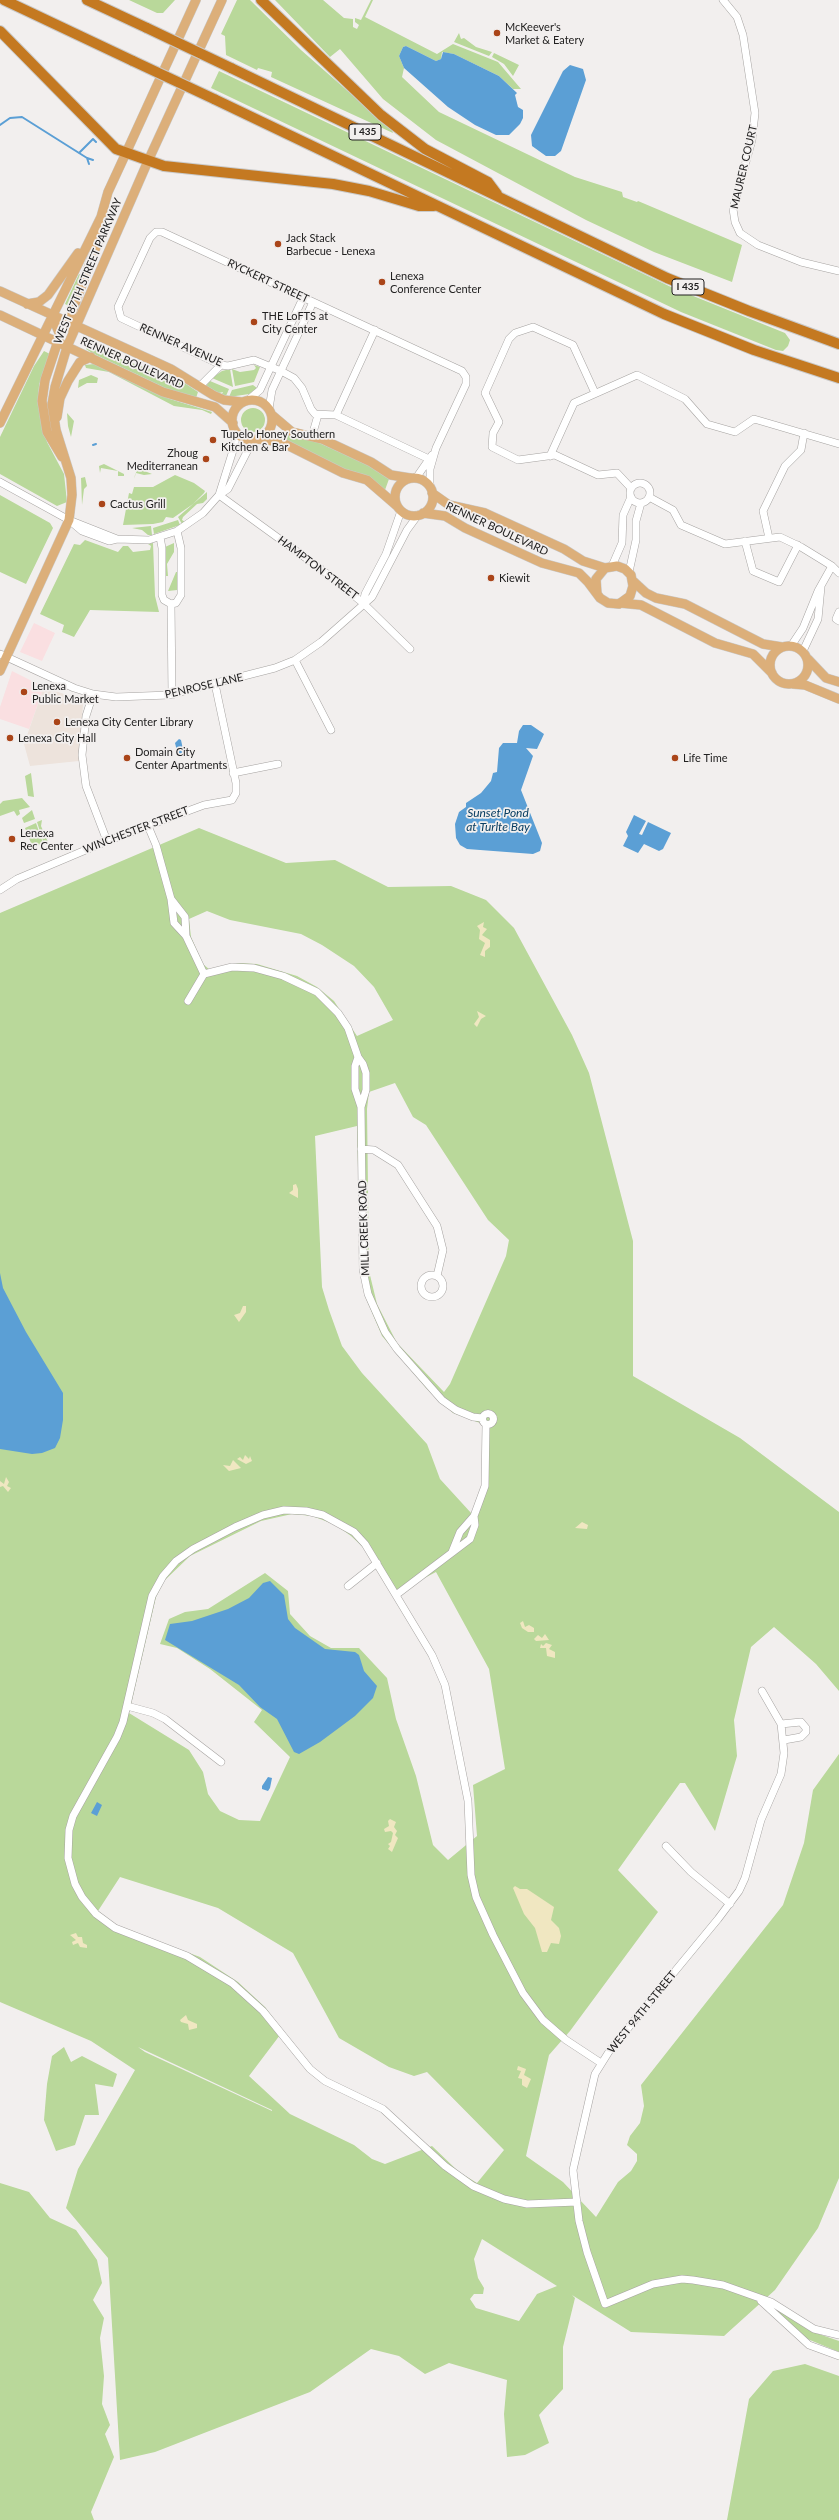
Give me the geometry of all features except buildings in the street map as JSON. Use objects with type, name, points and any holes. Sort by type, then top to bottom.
[{"type":"highway","points":[[4,0],[664,314],[760,352],[839,378]]},
{"type":"highway","name":"I 435","points":[[87,0],[703,293],[839,344]]},
{"type":"highway","points":[[261,0],[381,115],[425,149],[488,182],[498,196]]},
{"type":"highway","points":[[0,31],[116,149],[164,166],[352,187],[419,206],[436,206]]},
{"type":"main road","name":"WEST 87TH STREET PARKWAY","points":[[0,423],[101,217],[108,192],[196,0]]},
{"type":"main road","name":"WEST 87TH STREET PARKWAY","points":[[0,671],[3,655],[69,520],[72,495],[66,462],[56,430],[52,404],[54,387],[67,347],[72,325],[222,0]]},
{"type":"main road","points":[[72,325],[99,239],[101,217]]},
{"type":"main road","points":[[27,304],[39,302],[48,295],[94,231]]},
{"type":"main road","name":"RENNER BOULEVARD","points":[[0,291],[171,369],[199,387],[224,400],[245,401]]},
{"type":"main road","name":"RENNER BOULEVARD","points":[[0,315],[42,336],[170,394],[215,407],[234,427]]},
{"type":"main road","points":[[52,316],[60,335],[45,380],[42,411],[52,442],[66,462]]},
{"type":"main road","points":[[66,462],[57,416],[60,398],[77,366],[84,360],[91,357]]},
{"type":"main road","points":[[245,401],[260,401],[288,430],[312,436],[363,458],[390,475],[413,478],[426,483],[431,490],[431,504],[421,514],[406,514],[367,480],[343,474],[281,442],[242,437],[234,427],[234,412],[245,401]]},
{"type":"main road","points":[[256,439],[271,427],[271,412]]},
{"type":"main road","points":[[399,509],[395,500],[396,489],[400,484],[413,478]]},
{"type":"main road","name":"RENNER BOULEVARD","points":[[431,490],[449,505],[485,513],[564,549],[583,561],[608,567]]},
{"type":"main road","name":"RENNER BOULEVARD","points":[[421,514],[445,516],[465,528],[542,563],[579,573],[597,594]]},
{"type":"main road","points":[[839,682],[826,678],[806,655],[786,646],[763,644],[685,604],[656,598],[622,567],[608,567],[596,579],[597,594],[608,603],[641,605],[715,643],[753,654],[779,681],[805,685],[839,700]]},
{"type":"main road","points":[[619,604],[630,596],[631,576]]},
{"type":"main road","points":[[772,673],[772,657],[786,646]]},
{"type":"main road","points":[[793,684],[799,682],[806,674],[806,655]]},
{"type":"street","name":"MAURER COURT","points":[[723,0],[737,17],[743,35],[755,113],[752,140],[733,209],[734,222],[740,233],[758,245],[801,262],[839,271]]},
{"type":"street","name":"RYCKERT STREET","points":[[118,313],[118,307],[150,238],[156,232],[162,232],[375,330],[458,369],[465,374],[466,384],[436,448]]},
{"type":"street","points":[[245,401],[260,390],[303,298]]},
{"type":"street","points":[[271,412],[270,397],[313,302]]},
{"type":"street","name":"RENNER AVENUE","points":[[118,313],[121,318],[221,365],[228,366],[254,360],[281,370],[294,378],[302,388],[310,409],[318,415]]},
{"type":"street","points":[[595,393],[573,345],[533,327],[515,333],[509,339],[485,393],[499,422],[493,433],[492,447],[518,460],[555,455],[598,475],[617,473],[631,488]]},
{"type":"street","points":[[336,415],[375,330]]},
{"type":"street","points":[[199,387],[221,365]]},
{"type":"street","points":[[550,456],[574,403],[637,375],[685,399],[707,424],[735,432],[754,419],[839,444]]},
{"type":"street","points":[[312,436],[318,415],[336,415],[429,459]]},
{"type":"street","points":[[219,495],[235,444],[234,427]]},
{"type":"street","points":[[769,538],[763,512],[785,466],[801,450],[804,434]]},
{"type":"street","points":[[0,482],[69,520],[117,539],[143,540],[160,537],[177,531],[203,513],[219,495],[228,489],[256,439]]},
{"type":"street","points":[[413,478],[436,448]]},
{"type":"street","points":[[431,490],[430,469],[436,448]]},
{"type":"street","points":[[608,567],[622,543],[623,515],[630,497],[631,488],[636,484],[644,484],[649,488],[649,497]]},
{"type":"street","name":"HAMPTON STREET","points":[[219,495],[321,569],[363,603],[410,649]]},
{"type":"street","points":[[630,497],[635,502],[641,503]]},
{"type":"street","points":[[631,576],[636,540],[636,521],[641,503],[649,497]]},
{"type":"street","points":[[649,497],[674,510],[681,525],[725,544],[780,537],[832,566],[839,573]]},
{"type":"street","points":[[363,603],[365,594],[386,554],[399,509]]},
{"type":"street","name":"PENROSE LANE","points":[[3,655],[93,694],[134,697],[172,695],[258,674],[295,660],[333,633],[363,603],[372,597],[381,584],[407,530],[421,514]]},
{"type":"street","points":[[160,537],[162,548],[162,595],[164,600],[171,604],[176,603],[181,595],[181,548],[177,531]]},
{"type":"street","points":[[745,542],[754,571],[779,582],[798,546]]},
{"type":"street","points":[[786,646],[803,628],[821,585],[832,566]]},
{"type":"street","points":[[806,655],[818,619],[822,596],[821,585]]},
{"type":"street","points":[[171,604],[172,695]]},
{"type":"street","points":[[839,612],[836,619],[839,620]]},
{"type":"street","points":[[295,660],[331,730]]},
{"type":"street","points":[[215,684],[233,773],[278,764]]},
{"type":"street","points":[[93,694],[86,716],[82,756],[86,786],[107,841]]},
{"type":"street","name":"WINCHESTER STREET","points":[[0,890],[17,879],[107,841],[204,805],[232,800],[236,793],[233,773]]},
{"type":"street","points":[[148,826],[156,845],[171,899],[174,923],[186,936],[204,974],[188,1000]]},
{"type":"street","points":[[171,899],[185,917],[186,936]]},
{"type":"street","name":"MILL CREEK ROAD","points":[[204,974],[232,967],[249,967],[283,976],[303,984],[317,992],[338,1013],[348,1028],[358,1057],[366,1073],[366,1090],[361,1107],[363,1270],[368,1294],[378,1319],[397,1349],[442,1400],[456,1410],[482,1418],[486,1414],[492,1416],[492,1423],[486,1425],[485,1486],[474,1516]]},
{"type":"street","name":"MILL CREEK ROAD","points":[[358,1057],[355,1066],[354,1088],[361,1107]]},
{"type":"street","points":[[362,1149],[374,1150],[398,1165],[437,1226],[443,1250],[437,1276]]},
{"type":"street","points":[[577,2202],[551,2204],[521,2203],[499,2197],[473,2186],[445,2166],[383,2109],[325,2081],[310,2069],[263,2011],[232,1983],[187,1956],[126,1934],[96,1914],[82,1896],[71,1871],[68,1858],[69,1830],[78,1804],[117,1737],[127,1706],[152,1596],[163,1576],[176,1562],[193,1548],[263,1514],[284,1510],[306,1511],[328,1517],[354,1532],[365,1544],[440,1669],[445,1685],[468,1801],[470,1869],[479,1903],[493,1935],[532,2006],[554,2030],[601,2063]]},
{"type":"street","points":[[452,1552],[460,1532],[474,1516]]},
{"type":"street","points":[[396,1595],[452,1552],[464,1546],[470,1539],[475,1525],[474,1516]]},
{"type":"street","points":[[348,1586],[377,1563]]},
{"type":"street","name":"WEST 94TH STREET","points":[[754,2296],[723,2285],[682,2279],[653,2284],[605,2304],[587,2252],[577,2202],[574,2170],[591,2082],[601,2063],[730,1904],[744,1878],[761,1820],[781,1774],[784,1740],[781,1724],[762,1691]]},
{"type":"street","points":[[127,1706],[153,1713],[166,1719],[221,1762]]},
{"type":"street","points":[[781,1724],[801,1722],[806,1728],[801,1737],[784,1740]]},
{"type":"street","points":[[666,1846],[690,1872],[730,1904]]},
{"type":"street","points":[[754,2296],[771,2302],[814,2328],[839,2335]]},
{"type":"street","points":[[754,2296],[810,2345],[839,2356]]},
{"type":"shaded area","points":[[34,623],[55,633],[42,661],[20,652]]},
{"type":"shaded area","points":[[12,671],[44,687],[29,729],[0,719],[0,707]]},
{"type":"shaded area","name":"Lenexa City Center Library","points":[[44,687],[81,700],[83,704],[79,761],[30,766],[24,744]]},
{"type":"green space","points":[[129,0],[175,0],[163,13],[157,13]]},
{"type":"green space","points":[[237,0],[250,0],[301,50],[392,130],[393,133],[271,77],[272,72],[258,68],[257,70],[226,55],[225,36],[221,34]]},
{"type":"green space","points":[[275,0],[323,0],[344,18],[353,19],[353,27],[357,29],[359,25],[355,22],[355,18],[361,20],[371,0],[373,0],[365,17],[437,54],[453,44],[498,62],[521,89],[513,89],[499,76],[454,54],[442,52],[441,59],[436,61],[406,46],[403,47],[399,56],[404,68],[402,77],[439,112],[575,177],[622,192],[623,197],[637,202],[638,201],[742,245],[732,282],[654,252],[586,220],[436,140],[383,99],[340,49],[330,57]]},
{"type":"green space","points":[[459,33],[461,39],[464,38],[476,47],[492,52],[489,56],[454,42]]},
{"type":"green space","points":[[494,53],[519,65],[513,76],[504,64],[492,57]]},
{"type":"green space","points":[[219,71],[671,287],[785,333],[790,340],[788,346],[783,351],[776,350],[681,312],[211,88]]},
{"type":"green space","points":[[79,274],[81,275],[69,306],[65,304]]},
{"type":"green space","points":[[86,344],[128,362],[174,376],[198,392],[196,398],[165,388],[92,353],[86,349]]},
{"type":"green space","points":[[44,351],[50,354],[39,385],[38,406],[47,442],[64,474],[67,502],[57,506],[0,474],[0,437],[34,366]]},
{"type":"green space","points":[[94,364],[170,399],[212,412],[211,414],[202,410],[174,406],[109,372],[86,368],[85,365]]},
{"type":"green space","points":[[254,365],[260,367],[254,382],[235,386],[232,369],[240,372],[254,370],[256,368]]},
{"type":"green space","points":[[230,369],[233,387],[212,378],[222,371]]},
{"type":"green space","points":[[91,375],[98,378],[97,383],[87,383],[78,388],[79,380]]},
{"type":"green space","points":[[210,381],[229,389],[226,396],[222,394],[223,392],[219,393],[206,386]]},
{"type":"green space","points":[[253,385],[257,388],[249,394],[229,397],[232,390]]},
{"type":"green space","points":[[253,408],[262,411],[265,420],[262,429],[253,432],[244,429],[241,420],[244,411]]},
{"type":"green space","points":[[67,413],[74,421],[71,437],[68,426]]},
{"type":"green space","points":[[284,432],[297,438],[317,442],[371,466],[389,479],[385,490],[370,478],[350,472],[282,438]]},
{"type":"green space","points":[[104,464],[118,471],[101,468],[100,473],[99,466]]},
{"type":"green space","points":[[138,468],[152,474],[144,475],[136,473],[134,479],[135,475]]},
{"type":"green space","points":[[118,471],[124,474],[124,476],[118,476]]},
{"type":"green space","points":[[175,475],[194,483],[205,491],[204,493],[193,504],[173,518],[166,517],[163,522],[153,524],[123,525],[129,493],[132,494],[134,487],[153,487]]},
{"type":"green space","points":[[85,477],[87,486],[84,489],[82,505],[81,478]]},
{"type":"green space","points":[[207,492],[207,499],[203,503],[197,504],[183,517],[182,520],[185,522],[182,524],[178,517]]},
{"type":"green space","points":[[0,495],[50,523],[53,528],[26,584],[0,572]]},
{"type":"green space","points":[[178,520],[180,525],[154,534],[153,528]]},
{"type":"green space","points":[[151,526],[152,535],[148,535],[142,530],[132,528]]},
{"type":"green space","points":[[85,540],[118,552],[123,546],[128,546],[133,552],[150,550],[151,546],[148,544],[153,543],[155,596],[159,612],[90,610],[74,637],[62,632],[64,625],[40,614],[74,544],[80,545]]},
{"type":"green space","points":[[174,543],[174,552],[167,564],[168,576],[165,576],[165,547]]},
{"type":"green space","points":[[176,572],[178,572],[177,590],[168,591]]},
{"type":"green space","points":[[31,773],[34,797],[28,796],[25,776]]},
{"type":"green space","points":[[22,798],[30,807],[19,810],[20,814],[17,816],[14,811],[0,816],[0,804],[3,801]]},
{"type":"green space","points":[[32,810],[35,819],[24,823],[22,818]]},
{"type":"green space","points":[[42,820],[41,826],[48,842],[44,844],[37,822]]},
{"type":"green space","points":[[36,823],[43,843],[33,848],[25,828]]},
{"type":"green space","points":[[199,828],[286,863],[335,860],[388,887],[451,886],[486,900],[514,928],[572,1035],[589,1073],[633,1241],[633,1376],[740,1438],[839,1512],[839,1691],[816,1664],[774,1627],[751,1647],[734,1720],[737,1756],[715,1831],[685,1783],[680,1783],[618,1870],[658,1912],[570,2031],[549,2055],[526,2156],[563,2182],[596,2217],[618,2182],[631,2171],[637,2161],[637,2154],[627,2145],[630,2136],[640,2123],[644,2106],[641,2085],[783,1905],[804,1843],[813,1790],[839,1754],[839,2178],[818,2228],[775,2290],[724,2336],[631,2332],[572,2295],[575,2298],[563,2347],[563,2389],[539,2415],[549,2443],[525,2455],[507,2457],[504,2414],[507,2380],[449,2363],[425,2374],[399,2356],[371,2349],[310,2392],[155,2452],[120,2460],[108,2258],[66,2208],[78,2169],[135,2070],[91,2041],[0,2002],[0,913]],"holes":[[[207,911],[230,920],[301,934],[322,945],[354,966],[374,987],[393,1020],[357,1036],[334,1001],[317,987],[297,976],[257,964],[238,963],[210,970],[203,964],[191,937],[189,919]],[[395,1083],[413,1117],[426,1125],[488,1220],[509,1240],[506,1256],[450,1384],[444,1392],[397,1343],[377,1304],[369,1271],[367,1109],[369,1092]],[[357,1126],[360,1251],[365,1296],[382,1336],[426,1388],[453,1413],[480,1423],[484,1428],[482,1485],[472,1514],[440,1479],[427,1444],[362,1373],[342,1346],[322,1287],[315,1136]],[[292,1514],[312,1516],[336,1525],[351,1536],[366,1550],[392,1595],[436,1572],[489,1669],[505,1769],[473,1785],[477,1836],[448,1860],[433,1845],[416,1776],[396,1719],[387,1678],[359,1648],[331,1648],[310,1636],[290,1614],[288,1591],[265,1573],[208,1609],[185,1612],[169,1619],[160,1644],[177,1648],[210,1669],[262,1710],[254,1722],[290,1757],[260,1821],[239,1820],[220,1811],[208,1794],[203,1772],[189,1750],[129,1713],[156,1597],[164,1581],[190,1556],[261,1521]],[[120,1877],[218,1908],[293,1953],[339,2038],[389,2067],[414,2076],[427,2072],[504,2150],[477,2183],[459,2172],[432,2146],[385,2164],[372,2159],[354,2145],[290,2114],[249,2076],[283,2031],[265,2007],[238,1982],[200,1957],[119,1927],[98,1911]],[[138,2047],[272,2110],[145,2052]],[[482,2239],[557,2286],[537,2294],[519,2321],[476,2308],[470,2299],[474,2294],[483,2294],[484,2288],[478,2278],[474,2259]]]},
{"type":"green space","points":[[64,2047],[71,2062],[82,2056],[117,2074],[113,2087],[95,2084],[99,2115],[85,2115],[75,2145],[56,2151],[44,2120],[47,2084],[52,2056]]},
{"type":"green space","points":[[0,2183],[29,2192],[50,2218],[76,2230],[97,2260],[102,2283],[93,2300],[104,2318],[100,2338],[104,2376],[102,2404],[110,2425],[105,2434],[114,2457],[91,2512],[94,2520],[0,2520]]},
{"type":"green space","points":[[773,2306],[816,2333],[839,2341],[839,2352],[805,2338],[772,2308]]},
{"type":"green space","points":[[805,2364],[839,2376],[839,2520],[727,2520],[749,2399],[773,2371]]},
{"type":"sand","points":[[484,922],[483,927],[487,929],[482,935],[490,940],[490,947],[485,951],[485,957],[480,955],[485,943],[479,939],[480,930],[477,926]]},
{"type":"sand","points":[[477,1011],[486,1016],[481,1019],[477,1027],[474,1024],[479,1017]]},
{"type":"sand","points":[[296,1184],[298,1189],[298,1198],[289,1193],[293,1190],[293,1185]]},
{"type":"sand","points":[[243,1306],[246,1306],[246,1312],[239,1322],[234,1315],[240,1313]]},
{"type":"sand","points":[[245,1455],[249,1459],[250,1456],[252,1461],[246,1464],[237,1459],[240,1457],[243,1460]]},
{"type":"sand","points":[[233,1460],[241,1468],[229,1471],[223,1465],[230,1466]]},
{"type":"sand","points":[[6,1477],[9,1482],[7,1486],[11,1488],[8,1492],[3,1486],[0,1487],[0,1481],[4,1484]]},
{"type":"sand","points":[[582,1522],[588,1525],[587,1529],[575,1528]]},
{"type":"sand","points":[[523,1621],[525,1627],[529,1625],[534,1628],[534,1632],[528,1632],[522,1628],[520,1623]]},
{"type":"sand","points":[[545,1634],[549,1640],[536,1641],[534,1639],[538,1635],[542,1638]]},
{"type":"sand","points":[[546,1643],[552,1645],[549,1649],[555,1652],[555,1658],[547,1656],[546,1648],[540,1648],[541,1644],[543,1646]]},
{"type":"sand","points":[[390,1819],[396,1822],[394,1827],[397,1831],[395,1835],[398,1838],[392,1852],[388,1849],[390,1846],[388,1844],[391,1842],[393,1833],[391,1831],[385,1832],[384,1829],[389,1826],[388,1821]]},
{"type":"sand","points":[[515,1886],[520,1889],[527,1889],[554,1907],[551,1920],[559,1928],[561,1936],[559,1944],[551,1943],[547,1952],[542,1952],[535,1928],[524,1914],[513,1888]]},
{"type":"sand","points":[[76,1933],[78,1937],[82,1937],[83,1943],[87,1945],[87,1948],[80,1947],[78,1943],[73,1945],[72,1942],[76,1940],[70,1935]]},
{"type":"sand","points":[[186,2015],[188,2020],[197,2024],[197,2028],[189,2030],[188,2024],[181,2022],[180,2020]]},
{"type":"sand","points":[[518,2066],[526,2069],[524,2075],[531,2079],[527,2088],[522,2085],[522,2079],[518,2078],[521,2071],[517,2070]]},
{"type":"water","points":[[406,46],[436,61],[441,59],[443,52],[454,54],[499,76],[517,93],[515,95],[518,107],[523,110],[523,118],[520,124],[509,135],[496,135],[475,125],[448,107],[404,68],[399,56],[403,47]]},
{"type":"water","points":[[570,65],[583,69],[586,80],[561,151],[555,156],[546,156],[532,146],[531,135],[563,71]]},
{"type":"water","name":"Sunset Pond at Turlte Bay","points":[[523,725],[531,725],[544,734],[537,749],[526,748],[533,756],[521,790],[542,843],[540,851],[533,854],[467,849],[460,845],[456,838],[455,824],[459,812],[466,807],[466,803],[481,793],[491,781],[493,773],[497,772],[499,748],[503,743],[517,743],[519,731]]},
{"type":"water","points":[[179,739],[181,740],[184,754],[178,755],[175,743]]},
{"type":"water","points":[[634,815],[646,821],[639,834],[642,835],[648,822],[671,833],[663,849],[659,851],[644,844],[638,853],[623,846],[628,836],[626,832]]},
{"type":"water","points":[[0,1273],[3,1288],[26,1332],[63,1393],[63,1420],[60,1438],[55,1448],[42,1453],[32,1454],[0,1449]]},
{"type":"water","points":[[270,1581],[284,1595],[288,1619],[295,1628],[325,1649],[355,1652],[359,1655],[364,1671],[377,1686],[373,1698],[355,1716],[320,1742],[299,1754],[294,1752],[277,1719],[260,1707],[239,1685],[165,1640],[170,1624],[192,1621],[228,1609],[249,1598],[263,1583]]},
{"type":"water","points":[[268,1777],[272,1778],[268,1791],[262,1789],[262,1786]]},
{"type":"water","points":[[97,1802],[102,1805],[97,1816],[91,1813]]},
{"type":"waterway","points":[[0,125],[10,118],[22,117],[87,158],[93,160]]},
{"type":"waterway","points":[[79,153],[93,139],[96,142]]},
{"type":"waterway","points":[[87,158],[89,164]]},
{"type":"place","name":"McKeever's Market & Eatery","points":[[497,33]]},
{"type":"place","name":"Jack Stack Barbecue - Lenexa","points":[[278,244]]},
{"type":"place","name":"Lenexa Conference Center","points":[[382,282]]},
{"type":"place","name":"THE LoFTS at City Center","points":[[254,322]]},
{"type":"place","name":"Tupelo Honey Southern Kitchen & Bar","points":[[213,440]]},
{"type":"place","name":"Zhoug Mediterranean","points":[[206,459]]},
{"type":"place","name":"Cactus Grill","points":[[102,504]]},
{"type":"place","name":"Kiewit","points":[[491,578]]},
{"type":"place","name":"Lenexa Public Market","points":[[24,692]]},
{"type":"place","name":"Lenexa City Center Library","points":[[57,722]]},
{"type":"place","name":"Lenexa City Hall","points":[[10,738]]},
{"type":"place","name":"Domain City Center Apartments","points":[[127,758]]},
{"type":"place","name":"Life Time","points":[[675,758]]},
{"type":"place","name":"Lenexa Rec Center","points":[[12,839]]}]
